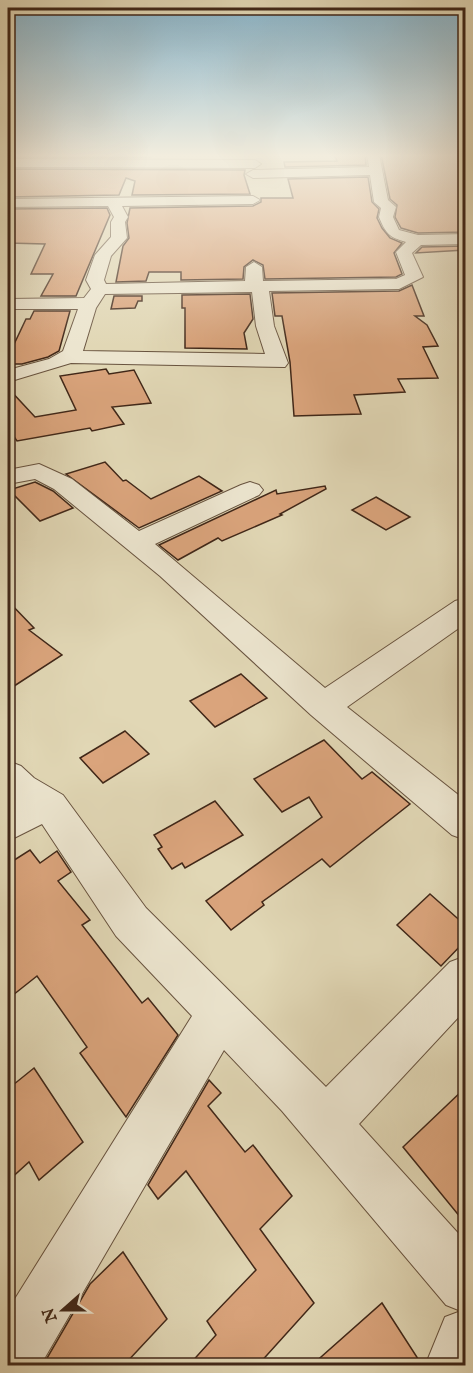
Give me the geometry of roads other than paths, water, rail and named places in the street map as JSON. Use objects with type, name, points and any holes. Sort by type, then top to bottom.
[{"type":"street","points":[[8,376],[34,370],[72,354],[95,296],[95,280],[103,255],[119,238],[118,222],[120,218]]},
{"type":"street","points":[[386,218],[392,232],[417,240],[465,239]]},
{"type":"street","points":[[8,304],[95,296],[407,282],[414,277],[404,252],[417,240]]},
{"type":"street","points":[[68,357],[257,359],[278,363],[265,326],[260,287],[255,283],[254,266]]},
{"type":"street","points":[[8,477],[39,471],[63,483],[237,627],[323,706],[465,824]]},
{"type":"street","points":[[135,543],[250,490]]},
{"type":"street","points":[[323,706],[465,608]]},
{"type":"street","points":[[8,776],[21,789],[46,803],[131,922],[325,1123],[465,1285]]},
{"type":"street","points":[[8,825],[46,803]]},
{"type":"street","points":[[325,1123],[465,977]]},
{"type":"street","points":[[218,1017],[465,1296]]},
{"type":"street","points":[[8,1364],[218,1017]]},
{"type":"street","points":[[14,1365],[218,1017]]},
{"type":"street","points":[[454,1365],[465,1338]]}]
